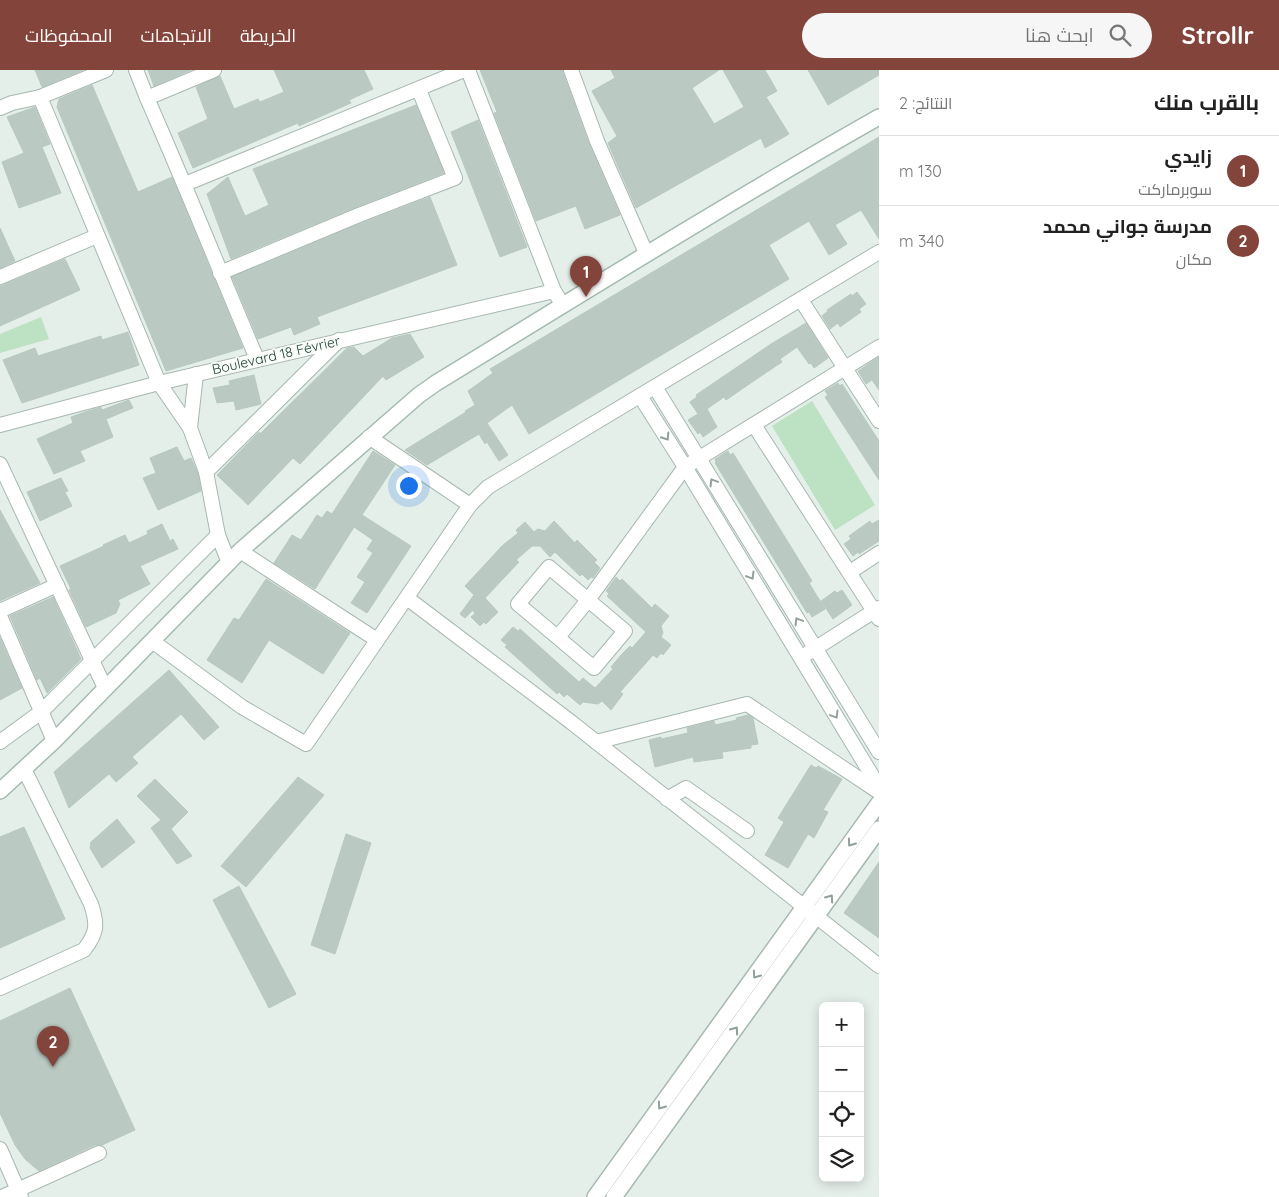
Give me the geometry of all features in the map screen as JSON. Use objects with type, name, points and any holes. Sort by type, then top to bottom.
[{"type":"main road","points":[[0,790],[54,741],[240,551],[369,437],[436,383],[646,253],[879,116]]},
{"type":"main road","points":[[595,1197],[632,1158],[709,1054],[810,913],[879,803]]},
{"type":"main road","points":[[810,913],[879,829]]},
{"type":"main road","points":[[614,1197],[632,1158]]},
{"type":"street","points":[[0,108],[12,103],[40,97],[106,70]]},
{"type":"street","points":[[136,70],[257,359]]},
{"type":"street","points":[[147,98],[214,70]]},
{"type":"street","points":[[185,184],[464,70]]},
{"type":"street","points":[[468,70],[554,291],[563,306]]},
{"type":"street","points":[[571,70],[597,141],[646,253]]},
{"type":"street","points":[[220,273],[359,215],[455,178],[419,90]]},
{"type":"street","points":[[40,97],[159,382],[190,428],[206,472],[218,535],[229,563]]},
{"type":"street","points":[[0,277],[97,236]]},
{"type":"street","points":[[152,641],[242,707],[306,744],[470,505],[483,491],[879,252]]},
{"type":"street","name":"Boulevard 18 Février","points":[[0,425],[159,382],[554,291]]},
{"type":"street","points":[[801,300],[879,421]]},
{"type":"street","points":[[206,472],[340,340]]},
{"type":"street","points":[[558,637],[588,600],[685,467],[879,347]]},
{"type":"street","points":[[190,428],[196,374]]},
{"type":"street","points":[[655,387],[814,649],[879,752]]},
{"type":"street","points":[[640,396],[879,787]]},
{"type":"street","points":[[754,425],[877,613],[800,657]]},
{"type":"street","points":[[369,437],[470,505]]},
{"type":"street","points":[[0,464],[105,688]]},
{"type":"street","points":[[0,742],[41,712],[218,535]]},
{"type":"street","points":[[240,551],[377,640]]},
{"type":"street","points":[[850,572],[879,553]]},
{"type":"street","points":[[549,567],[625,631],[594,668],[558,637],[518,604],[549,567]]},
{"type":"street","points":[[0,611],[57,585]]},
{"type":"street","points":[[407,598],[596,742],[879,966]]},
{"type":"street","points":[[0,616],[54,741]]},
{"type":"street","points":[[596,742],[747,704],[879,792]]},
{"type":"street","points":[[0,988],[84,950],[93,939],[96,926],[91,904],[24,769]]},
{"type":"street","points":[[667,799],[686,788],[747,831]]},
{"type":"street","points":[[0,1149],[20,1194]]},
{"type":"street","points":[[2,1197],[20,1194],[99,1153]]},
{"type":"green space","points":[[41,317],[49,339],[0,353],[0,334]]},
{"type":"green space","points":[[812,401],[875,505],[835,530],[772,426]]},
{"type":"building","points":[[35,70],[83,70],[42,87]]},
{"type":"building","points":[[148,70],[191,70],[154,86]]},
{"type":"building","points":[[274,70],[364,70],[373,89],[349,100],[351,103],[299,126],[298,123],[193,168],[178,133],[208,119],[196,87],[220,76],[234,109],[258,99],[260,102],[284,92]]},
{"type":"building","points":[[480,70],[562,70],[589,144],[620,215],[585,229],[576,206],[536,221],[494,113],[497,112]]},
{"type":"building","points":[[611,70],[719,70],[692,88],[714,124],[744,107],[723,70],[765,70],[777,91],[766,97],[789,134],[765,148],[761,138],[636,208],[608,143],[617,136],[592,91],[615,78]]},
{"type":"building","points":[[808,70],[879,70],[879,75],[828,105]]},
{"type":"building","points":[[92,85],[138,192],[172,177],[243,348],[166,371],[57,107],[59,99]]},
{"type":"building","points":[[416,105],[444,173],[231,259],[207,194],[228,177],[245,216],[269,205],[253,169]]},
{"type":"building","points":[[35,107],[50,144],[42,147],[61,193],[19,208],[2,162],[24,153],[7,117]]},
{"type":"building","points":[[478,120],[527,247],[500,257],[451,132]]},
{"type":"building","points":[[879,137],[879,239],[861,210],[835,225],[847,244],[829,255],[809,221],[769,245],[789,279],[529,434],[512,405],[487,423],[508,455],[499,461],[487,442],[485,444],[479,434],[427,465],[405,450],[475,405],[468,391],[493,373],[490,369]]},
{"type":"building","points":[[430,197],[457,265],[317,317],[320,324],[294,335],[291,327],[258,339],[232,277]]},
{"type":"building","points":[[0,228],[15,261],[0,268]]},
{"type":"building","points":[[65,259],[80,290],[0,326],[0,286]]},
{"type":"building","points":[[857,292],[866,304],[859,309],[861,312],[840,327],[838,323],[830,329],[822,316],[827,310]]},
{"type":"building","points":[[806,323],[828,358],[814,368],[797,347],[780,359],[782,362],[726,400],[724,397],[704,411],[707,409],[717,427],[703,437],[700,432],[698,434],[688,420],[698,414],[690,402],[697,397],[696,395],[771,344]]},
{"type":"building","points":[[128,332],[139,365],[22,403],[3,360],[35,348],[38,356],[101,336],[102,340]]},
{"type":"building","points":[[410,334],[424,357],[386,380],[383,376],[300,464],[293,458],[248,505],[217,475],[347,348],[354,347],[363,356],[392,338]]},
{"type":"building","points":[[879,357],[879,390],[872,380],[866,384],[858,371]]},
{"type":"building","points":[[254,375],[261,404],[236,410],[234,401],[217,403],[213,388],[230,385],[229,381]]},
{"type":"building","points":[[838,383],[840,386],[842,384],[879,441],[879,480],[825,397],[828,395],[825,391]]},
{"type":"building","points":[[129,400],[133,408],[106,419],[113,437],[80,451],[85,461],[54,474],[37,439],[73,423],[71,417],[101,407],[102,410]]},
{"type":"building","points":[[177,447],[184,461],[191,458],[198,474],[201,491],[158,510],[143,478],[156,473],[150,458]]},
{"type":"building","points":[[373,451],[395,465],[362,515],[411,546],[367,613],[351,603],[365,582],[357,577],[373,553],[367,549],[373,540],[354,527],[315,589],[274,563],[292,535],[301,540],[317,515],[322,518],[327,511],[332,514]]},
{"type":"building","points":[[728,451],[730,455],[733,453],[812,581],[809,583],[825,609],[812,617],[809,612],[807,613],[715,463],[715,459]]},
{"type":"building","points":[[61,478],[68,491],[65,492],[72,506],[40,521],[27,492]]},
{"type":"building","points":[[0,510],[40,583],[0,601]]},
{"type":"building","points":[[879,520],[879,541],[853,556],[844,544],[851,539],[849,536],[870,521],[872,524]]},
{"type":"building","points":[[554,521],[575,543],[577,540],[597,560],[594,562],[600,568],[593,578],[591,577],[588,580],[582,574],[580,576],[555,552],[550,557],[540,546],[532,546],[516,560],[519,562],[485,598],[498,612],[486,624],[484,622],[480,626],[471,617],[475,614],[473,610],[465,618],[460,614],[474,595],[465,586],[502,546],[518,533],[516,530],[525,522],[534,532],[538,529],[545,531]]},
{"type":"building","points":[[162,524],[170,541],[173,539],[178,549],[140,566],[150,584],[118,600],[120,604],[116,613],[86,627],[60,566],[125,535],[129,543],[148,534],[147,531]]},
{"type":"building","points":[[616,577],[620,581],[622,579],[652,608],[655,604],[669,616],[661,626],[663,633],[661,637],[671,645],[663,655],[661,653],[657,658],[653,655],[620,692],[623,694],[611,710],[602,701],[598,704],[583,702],[580,705],[567,694],[564,697],[559,692],[557,694],[505,647],[507,645],[501,640],[513,627],[518,631],[520,629],[579,682],[583,678],[595,688],[613,669],[611,667],[622,654],[630,646],[632,648],[646,632],[607,596],[609,594],[606,591]]},
{"type":"building","points":[[266,579],[350,633],[323,674],[269,640],[242,683],[207,660],[234,618],[239,620]]},
{"type":"building","points":[[842,590],[852,605],[833,619],[821,601],[835,591],[837,593]]},
{"type":"building","points":[[53,597],[81,659],[47,693],[40,678],[37,680],[10,616]]},
{"type":"building","points":[[0,638],[22,688],[0,700]]},
{"type":"building","points":[[169,670],[219,727],[204,740],[181,714],[132,757],[138,763],[116,782],[109,774],[69,808],[54,772]]},
{"type":"building","points":[[748,715],[753,718],[758,744],[751,745],[751,748],[722,752],[723,758],[694,762],[693,757],[655,767],[649,740],[688,733],[687,728],[714,721],[715,725],[737,720],[736,718]]},
{"type":"building","points":[[811,765],[816,768],[818,766],[842,779],[823,810],[828,812],[814,838],[808,834],[788,868],[765,855],[784,822],[778,818]]},
{"type":"building","points":[[298,777],[324,795],[246,887],[221,866]]},
{"type":"building","points":[[155,779],[188,812],[171,829],[192,856],[177,864],[151,828],[161,820],[137,796]]},
{"type":"building","points":[[117,819],[135,842],[102,868],[90,848],[91,842]]},
{"type":"building","points":[[24,827],[65,919],[0,948],[0,837]]},
{"type":"building","points":[[346,834],[371,843],[335,954],[311,945]]},
{"type":"building","points":[[879,862],[879,938],[844,913]]},
{"type":"building","points":[[239,886],[296,994],[269,1008],[213,900]]},
{"type":"building","points":[[70,988],[135,1130],[102,1145],[95,1145],[39,1171],[25,1159],[15,1145],[0,1113],[0,1021]]},
{"type":"place","name":"زايدي","points":[[586,297]]},
{"type":"place","name":"مدرسة جواني محمد","points":[[53,1067]]}]
